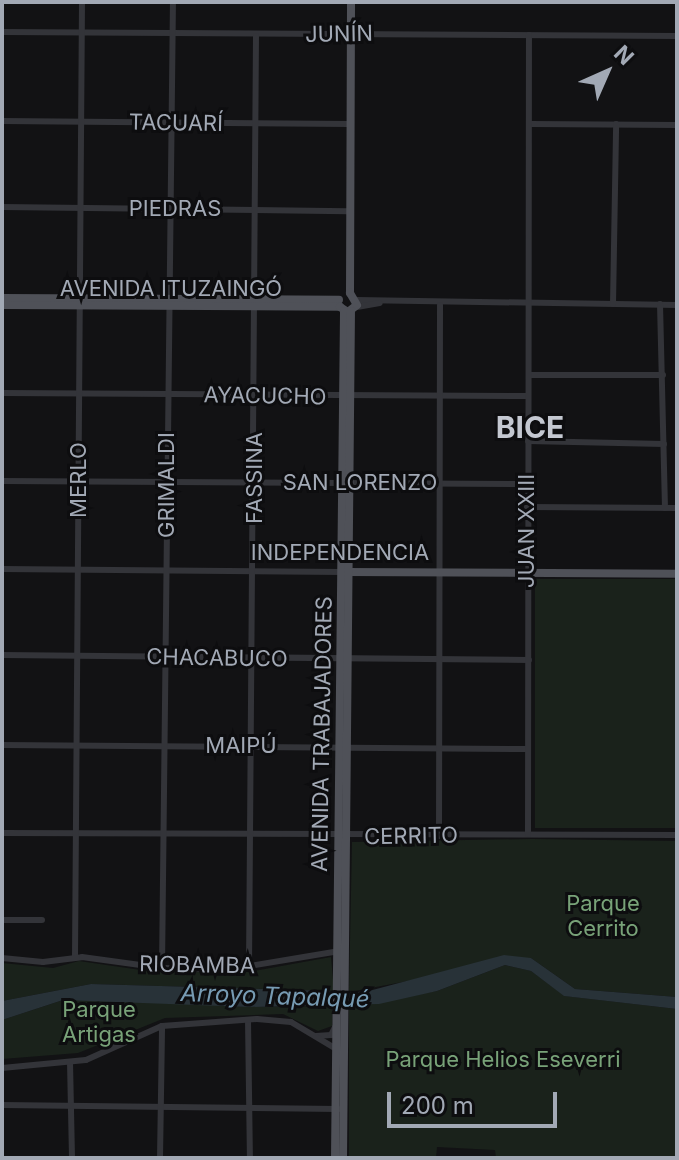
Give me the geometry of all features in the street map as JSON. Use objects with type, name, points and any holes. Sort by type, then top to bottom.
[{"type":"main road","name":"AVENIDA TRABAJADORES","points":[[335,1158],[342,969],[351,2]]},
{"type":"main road","name":"AVENIDA ITUZAINGÓ","points":[[2,298],[258,305],[348,303]]},
{"type":"main road","name":"AVENIDA ITUZAINGÓ","points":[[2,305],[80,302]]},
{"type":"main road","name":"INDEPENDENCIA","points":[[346,572],[677,574]]},
{"type":"main road","name":"AVENIDA TRABAJADORES","points":[[339,1109],[343,1158]]},
{"type":"street","name":"MERLO","points":[[75,957],[82,2]]},
{"type":"street","name":"GRIMALDI","points":[[162,968],[166,834],[167,394],[173,209],[173,2]]},
{"type":"street","name":"JUNÍN","points":[[2,32],[174,36],[350,33],[677,36]]},
{"type":"street","name":"JUAN XXIII","points":[[528,834],[526,484],[530,306],[529,35]]},
{"type":"street","name":"FASSINA","points":[[249,968],[258,305],[256,36]]},
{"type":"street","name":"TACUARÍ","points":[[2,121],[349,124]]},
{"type":"street","points":[[531,124],[677,125]]},
{"type":"street","points":[[613,304],[616,124]]},
{"type":"street","name":"PIEDRAS","points":[[2,207],[348,211]]},
{"type":"street","name":"AVENIDA ITUZAINGÓ","points":[[348,303],[677,305]]},
{"type":"street","points":[[660,304],[665,508]]},
{"type":"street","points":[[439,836],[440,305]]},
{"type":"street","points":[[529,375],[663,375]]},
{"type":"street","name":"AYACUCHO","points":[[2,393],[346,398],[528,396]]},
{"type":"street","points":[[528,441],[664,444]]},
{"type":"street","name":"SAN LORENZO","points":[[2,481],[526,484]]},
{"type":"street","points":[[527,507],[677,508]]},
{"type":"street","name":"INDEPENDENCIA","points":[[2,569],[346,572]]},
{"type":"street","name":"CHACABUCO","points":[[2,655],[254,660],[529,660]]},
{"type":"street","name":"MAIPÚ","points":[[2,745],[528,749]]},
{"type":"street","name":"CERRITO","points":[[2,833],[343,837],[677,835]]},
{"type":"street","points":[[2,920],[42,920]]},
{"type":"street","name":"RIOBAMBA","points":[[2,958],[43,962],[75,957],[162,968],[249,968],[341,951]]},
{"type":"street","points":[[248,1020],[250,1158]]},
{"type":"street","points":[[2,1068],[70,1062],[162,1026],[248,1020],[284,1021],[340,1050]]},
{"type":"street","points":[[311,1034],[325,1037],[338,1024]]},
{"type":"street","points":[[160,1158],[162,1026]]},
{"type":"street","points":[[70,1062],[72,1158]]},
{"type":"street","points":[[2,1105],[339,1109]]},
{"type":"green space","points":[[535,579],[677,579],[677,828],[535,828]]},
{"type":"green space","name":"Parque Cerrito","points":[[532,839],[677,841],[677,997],[575,989],[531,958],[349,992],[352,842]]},
{"type":"green space","name":"Parque Artigas","points":[[331,957],[334,991],[91,984],[2,1001],[2,963],[53,968],[79,961],[154,972],[249,972]]},
{"type":"green space","name":"Parque Helios Eseverri","points":[[505,965],[531,971],[565,996],[677,1009],[677,1158],[496,1158],[495,1150],[437,1147],[436,1158],[349,1158],[349,1006],[437,991]]},
{"type":"green space","points":[[110,999],[249,1007],[333,1006],[332,1026],[318,1031],[283,1014],[165,1018],[78,1053],[2,1059],[2,1020],[63,1000]]},
{"type":"water","name":"Arroyo Tapalqué","points":[[504,955],[531,958],[575,989],[677,997],[677,1009],[564,996],[531,971],[505,965],[437,991],[379,1004],[249,1007],[63,1000],[2,1020],[2,1001],[91,984],[365,992]]},
{"type":"district","name":"BICE","points":[[530,427]]}]
